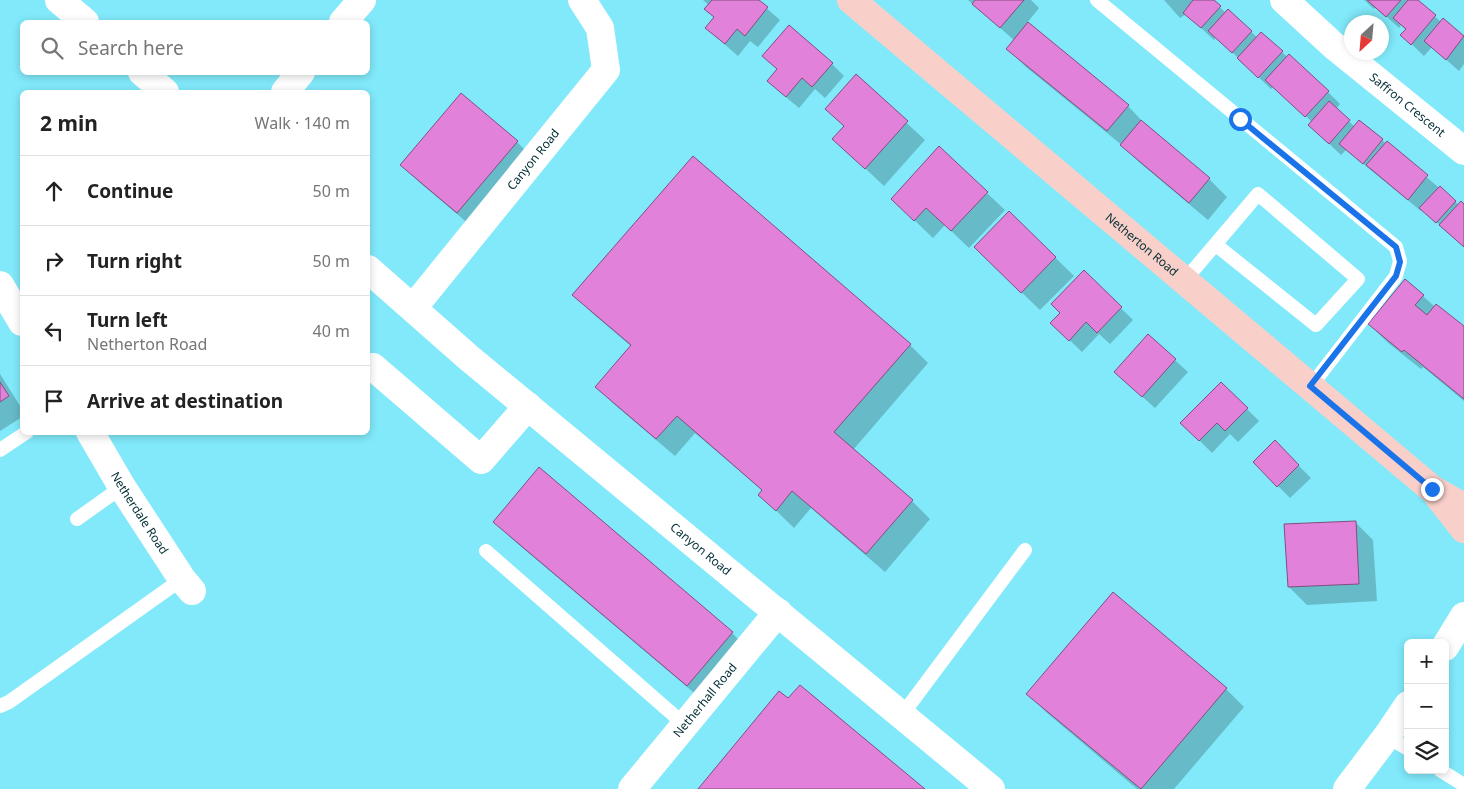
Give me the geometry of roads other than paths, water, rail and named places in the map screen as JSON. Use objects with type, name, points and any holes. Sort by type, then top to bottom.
[{"type":"main road","name":"Netherton Road","points":[[851,0],[1432,489],[1464,507]]},
{"type":"main road","name":"Netherton Road","points":[[1432,489],[1464,529]]},
{"type":"street","points":[[59,0],[83,20]]},
{"type":"street","points":[[345,20],[362,0]]},
{"type":"street","name":"Canyon Road","points":[[413,308],[606,70],[600,28],[582,0]]},
{"type":"street","name":"Saffron Crescent","points":[[1284,0],[1333,45],[1464,151]]},
{"type":"street","points":[[145,75],[163,90]]},
{"type":"street","points":[[287,90],[299,75]]},
{"type":"street","name":"Canyon Road","points":[[370,271],[528,406],[991,789]]},
{"type":"street","points":[[0,285],[20,319]]},
{"type":"street","points":[[373,367],[482,460],[528,406]]},
{"type":"street","name":"Netherdale Road","points":[[92,435],[122,487],[187,585]]},
{"type":"street","name":"Netherhall Road","points":[[632,789],[778,612]]},
{"type":"street","points":[[1449,640],[1464,616]]},
{"type":"street","points":[[1449,660],[1464,650]]},
{"type":"street","points":[[1346,789],[1398,743],[1404,720]]},
{"type":"lane","points":[[1097,0],[1396,247],[1400,262],[1396,276],[1310,386]]},
{"type":"lane","points":[[1185,280],[1258,194],[1358,279],[1316,325],[1216,245]]},
{"type":"lane","points":[[0,450],[22,435]]},
{"type":"lane","points":[[77,518],[122,487]]},
{"type":"lane","points":[[902,715],[1025,550]]},
{"type":"lane","points":[[486,551],[685,725]]},
{"type":"lane","points":[[0,706],[9,702],[187,585]]},
{"type":"lane","points":[[1446,774],[1464,785]]}]
